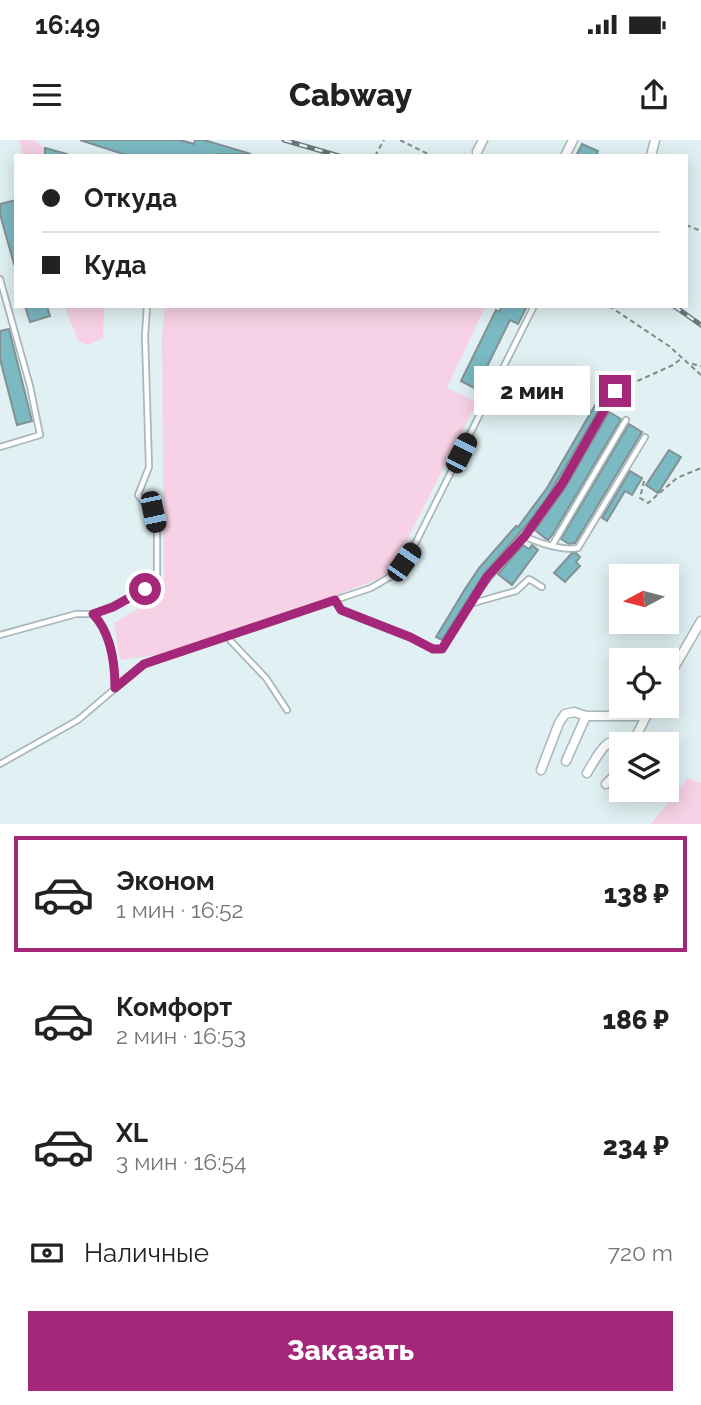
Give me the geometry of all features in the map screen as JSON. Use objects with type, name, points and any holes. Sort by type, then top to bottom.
[{"type":"street","points":[[478,152],[483,140]]},
{"type":"street","points":[[679,659],[701,621]]},
{"type":"street","points":[[541,770],[565,714],[574,712],[586,716],[609,716]]},
{"type":"street","points":[[566,761],[586,716]]},
{"type":"street","points":[[587,773],[609,743]]},
{"type":"lane","points":[[0,279],[30,386],[40,435],[0,447]]},
{"type":"lane","points":[[0,635],[76,614],[93,614],[124,601],[157,579],[157,534],[153,512],[138,495],[149,467],[145,336],[147,308]]},
{"type":"lane","points":[[0,764],[78,720],[144,664],[371,588],[395,575],[412,550],[533,308]]},
{"type":"lane","points":[[335,600],[341,610],[433,649],[442,649],[487,577],[525,536],[562,484],[615,391]]},
{"type":"lane","points":[[553,544],[626,420]]},
{"type":"lane","points":[[525,536],[537,544],[553,544],[567,550],[578,548],[645,437]]},
{"type":"lane","points":[[470,604],[516,591],[529,579],[541,587]]},
{"type":"lane","points":[[93,614],[103,625],[115,667],[115,688]]},
{"type":"lane","points":[[227,637],[266,678],[287,710]]},
{"type":"path","points":[[400,140],[428,154]]},
{"type":"path","points":[[612,308],[683,357],[701,375]]},
{"type":"path","points":[[615,391],[673,365],[683,357]]},
{"type":"path","points":[[690,364],[701,366]]},
{"type":"path","points":[[644,481],[640,498],[648,503],[677,478],[701,468]]},
{"type":"shaded area","points":[[19,140],[34,140],[52,154],[22,154]]},
{"type":"shaded area","points":[[65,308],[104,308],[103,338],[89,345],[79,342]]},
{"type":"shaded area","points":[[165,308],[485,308],[447,388],[477,402],[389,575],[281,616],[170,653],[120,660],[114,623],[164,593],[162,335]]},
{"type":"shaded area","points":[[688,778],[701,783],[701,824],[651,824],[669,802],[679,802],[679,789]]},
{"type":"building","points":[[80,140],[180,140],[194,144],[195,140],[204,140],[251,154],[123,154]]},
{"type":"building","points":[[582,144],[598,151],[597,154],[577,154]]},
{"type":"building","points":[[45,148],[67,154],[45,154]]},
{"type":"building","points":[[14,200],[14,264],[0,214],[0,204]]},
{"type":"building","points":[[26,308],[48,308],[50,316],[30,322]]},
{"type":"building","points":[[501,308],[526,308],[518,324],[510,320],[476,389],[461,381],[496,310],[499,312]]},
{"type":"building","points":[[9,329],[32,421],[17,425],[0,359],[0,331]]},
{"type":"building","points":[[598,400],[603,403],[547,498],[484,574],[442,640],[436,637],[479,568],[516,526],[518,527],[547,488]]},
{"type":"building","points":[[609,412],[621,419],[548,540],[535,530],[565,488]]},
{"type":"building","points":[[629,424],[642,432],[575,543],[569,544],[561,539]]},
{"type":"building","points":[[669,450],[681,457],[658,493],[646,485]]},
{"type":"building","points":[[630,471],[642,478],[632,495],[625,491],[607,521],[602,518]]},
{"type":"building","points":[[523,545],[529,549],[532,545],[538,550],[512,585],[498,574]]},
{"type":"building","points":[[572,553],[580,557],[576,562],[580,566],[565,582],[554,573]]},
{"type":"railway","points":[[284,140],[332,154]]},
{"type":"railway","points":[[677,308],[701,325]]},
{"type":"route","points":[[145,589],[113,607],[93,614],[103,625],[115,667],[115,688],[144,664],[335,600],[341,610],[433,649],[442,649],[487,577],[525,536],[562,484],[615,391]]}]
